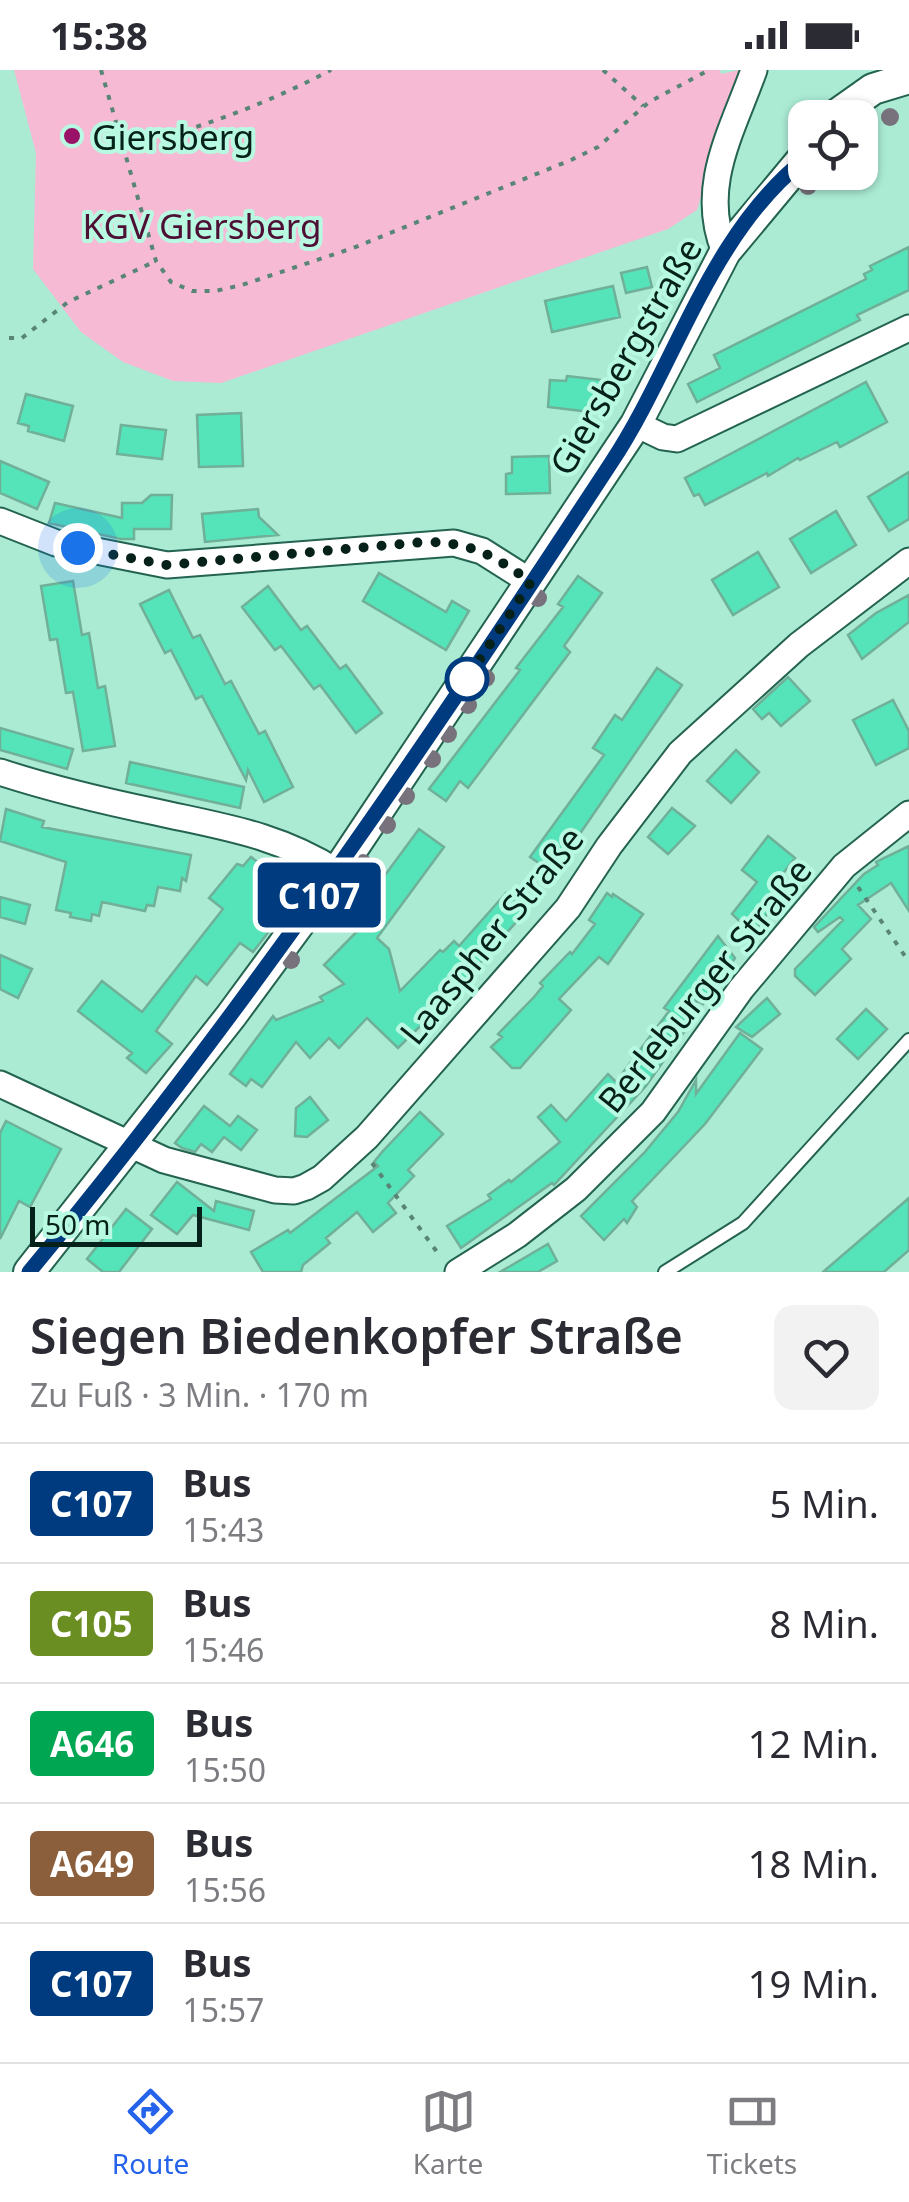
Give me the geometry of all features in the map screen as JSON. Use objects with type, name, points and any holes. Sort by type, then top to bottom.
[{"type":"street","points":[[725,252],[716,230],[714,186],[754,70]]},
{"type":"street","points":[[857,100],[873,89],[909,79]]},
{"type":"street","points":[[878,105],[909,79]]},
{"type":"street","name":"Giersbergstraße","points":[[29,1272],[230,1016],[336,872],[636,424],[725,252],[788,177]]},
{"type":"street","points":[[636,424],[677,439],[909,328]]},
{"type":"street","points":[[0,521],[56,543],[167,565],[454,542],[482,550],[531,582]]},
{"type":"street","name":"Laaspher Straße","points":[[0,1084],[164,1160],[275,1190],[294,1191],[322,1178],[367,1137],[568,908],[609,846],[680,753],[798,644],[909,561]]},
{"type":"street","points":[[0,772],[63,792],[267,836],[304,851],[336,872]]},
{"type":"street","name":"Berleburger Straße","points":[[449,1263],[517,1235],[576,1189],[654,1112],[740,988],[844,866],[909,814]]},
{"type":"lane","points":[[666,1272],[743,1223],[909,1040]]},
{"type":"path","points":[[101,70],[156,262],[171,282],[192,291],[242,285],[353,248],[571,160],[598,147],[644,106],[709,70]]},
{"type":"path","points":[[121,147],[199,128],[331,70]]},
{"type":"path","points":[[603,70],[644,106]]},
{"type":"path","points":[[689,70],[690,79]]},
{"type":"path","points":[[8,338],[22,338],[68,302],[156,262]]},
{"type":"path","points":[[862,893],[909,962]]},
{"type":"path","points":[[374,1166],[449,1263]]},
{"type":"green space","name":"KGV Giersberg","points":[[14,70],[720,70],[721,74],[739,70],[697,210],[668,229],[221,383],[173,381],[123,362],[81,332],[33,269],[36,153]]},
{"type":"building","points":[[909,247],[909,290],[857,315],[860,320],[697,402],[688,384],[720,368],[714,355],[866,279],[864,274],[872,270],[870,266]]},
{"type":"building","points":[[647,267],[652,287],[626,293],[621,273]]},
{"type":"building","points":[[613,286],[620,317],[552,332],[545,301]]},
{"type":"building","points":[[567,376],[602,380],[599,413],[548,407],[550,380],[566,381]]},
{"type":"building","points":[[866,382],[887,422],[840,447],[837,442],[798,458],[705,505],[699,494],[694,496],[685,478]]},
{"type":"building","points":[[26,394],[73,406],[64,441],[28,431],[29,426],[18,423]]},
{"type":"building","points":[[241,413],[243,466],[199,467],[197,415]]},
{"type":"building","points":[[121,425],[166,430],[162,459],[117,454]]},
{"type":"building","points":[[549,456],[550,493],[506,494],[506,474],[512,473],[512,457]]},
{"type":"building","points":[[0,461],[49,482],[37,509],[0,493]]},
{"type":"building","points":[[909,472],[909,519],[889,531],[868,497]]},
{"type":"building","points":[[151,495],[172,495],[171,529],[134,529],[134,539],[121,539],[49,523],[55,503],[122,518],[122,503],[142,503]]},
{"type":"building","points":[[258,509],[259,517],[278,535],[205,542],[202,514]]},
{"type":"building","points":[[836,511],[856,545],[811,573],[790,539]]},
{"type":"building","points":[[758,552],[779,587],[733,615],[712,580]]},
{"type":"building","points":[[379,573],[446,612],[452,601],[469,611],[446,650],[363,601]]},
{"type":"building","points":[[578,576],[602,593],[564,646],[570,652],[468,788],[460,781],[446,801],[429,789],[520,670],[516,668],[563,607],[558,604]]},
{"type":"building","points":[[73,581],[82,635],[89,633],[98,688],[105,686],[115,746],[83,751],[73,692],[66,693],[57,639],[50,640],[41,586]]},
{"type":"building","points":[[268,586],[301,630],[307,626],[340,669],[346,665],[382,713],[356,733],[320,685],[314,689],[281,646],[275,650],[242,607]]},
{"type":"building","points":[[169,590],[193,638],[200,635],[225,684],[231,681],[259,734],[265,731],[293,787],[264,802],[248,770],[246,780],[202,696],[196,699],[171,650],[165,653],[140,604]]},
{"type":"building","points":[[909,595],[909,622],[862,659],[848,635],[876,613]]},
{"type":"building","points":[[657,668],[682,685],[553,873],[530,857],[604,755],[593,748],[615,715],[622,720]]},
{"type":"building","points":[[788,677],[810,701],[781,726],[769,713],[762,719],[753,709]]},
{"type":"building","points":[[893,700],[909,731],[909,748],[876,765],[853,720]]},
{"type":"building","points":[[0,728],[73,749],[67,769],[0,750]]},
{"type":"building","points":[[736,750],[759,772],[731,803],[707,781]]},
{"type":"building","points":[[130,762],[244,787],[240,808],[126,783]]},
{"type":"building","points":[[672,808],[695,826],[668,854],[648,837]]},
{"type":"building","points":[[6,809],[44,821],[42,827],[191,855],[186,881],[182,878],[180,891],[158,887],[154,906],[147,905],[145,911],[102,902],[99,916],[92,914],[91,921],[70,917],[71,913],[56,910],[66,862],[0,841]]},
{"type":"building","points":[[419,829],[444,847],[377,938],[389,949],[400,991],[440,950],[443,952],[454,941],[459,946],[506,893],[526,911],[450,997],[398,1048],[367,1018],[339,1048],[329,1038],[310,1058],[296,1042],[262,1087],[251,1079],[246,1086],[230,1074],[273,1016],[276,1020],[323,1001],[320,997],[344,984],[324,965],[374,914],[363,905]]},
{"type":"building","points":[[768,836],[795,858],[781,876],[789,883],[753,934],[732,914],[757,882],[742,870]]},
{"type":"building","points":[[909,846],[909,911],[891,883],[858,905],[871,919],[842,949],[851,959],[815,995],[795,976],[795,969],[843,920],[840,917],[818,932],[814,927],[864,874],[878,865],[876,862]]},
{"type":"building","points":[[251,857],[293,888],[288,907],[253,952],[240,943],[207,985],[196,976],[156,1031],[172,1044],[146,1073],[127,1058],[132,1053],[78,1011],[102,981],[142,1012],[223,909],[209,898],[237,864],[243,866]]},
{"type":"building","points":[[607,893],[643,914],[608,964],[599,957],[559,999],[571,1010],[520,1068],[512,1068],[491,1047],[502,1037],[498,1034],[534,997],[543,986],[540,983],[572,954],[595,924],[589,920]]},
{"type":"building","points":[[0,897],[30,905],[25,924],[0,917]]},
{"type":"building","points":[[718,936],[735,958],[703,1004],[696,1000],[696,1015],[646,1086],[554,1185],[461,1248],[447,1226],[491,1199],[488,1195],[511,1182],[560,1142],[538,1117],[551,1105],[566,1121],[608,1074],[616,1082],[669,1011],[664,1008]]},
{"type":"building","points":[[0,955],[32,969],[18,998],[0,989]]},
{"type":"building","points":[[767,998],[780,1014],[752,1037],[736,1027]]},
{"type":"building","points":[[866,1009],[887,1029],[858,1059],[837,1039]]},
{"type":"building","points":[[740,1033],[762,1049],[705,1124],[632,1201],[637,1207],[627,1223],[624,1219],[604,1240],[581,1216],[644,1153],[678,1112],[696,1080],[696,1094]]},
{"type":"building","points":[[310,1097],[328,1120],[307,1137],[295,1136],[296,1108]]},
{"type":"building","points":[[204,1106],[230,1126],[238,1116],[257,1130],[241,1150],[224,1137],[212,1152],[201,1144],[195,1152],[182,1148],[175,1143]]},
{"type":"building","points":[[420,1112],[443,1134],[408,1170],[414,1176],[388,1203],[396,1213],[373,1232],[357,1212],[326,1238],[330,1243],[303,1265],[301,1272],[263,1272],[251,1252],[288,1230],[290,1233],[378,1166],[374,1162]]},
{"type":"building","points":[[6,1121],[61,1149],[30,1207],[19,1201],[0,1239],[0,1133]]},
{"type":"building","points":[[177,1182],[214,1211],[216,1201],[254,1211],[249,1230],[193,1215],[177,1234],[151,1215]]},
{"type":"building","points":[[909,1198],[909,1250],[884,1272],[823,1272]]},
{"type":"building","points":[[126,1209],[152,1229],[119,1272],[103,1272],[87,1259]]},
{"type":"building","points":[[548,1244],[557,1261],[538,1272],[500,1272]]},
{"type":"bus line","name":"C107","points":[[29,1272],[170,1095],[336,872],[611,464],[661,378],[725,252],[788,176]]},
{"type":"place","name":"Giersberg","points":[[72,136]]},
{"type":"route","points":[[78,548],[167,565],[424,542],[454,542],[482,550],[531,582],[467,679]]}]
